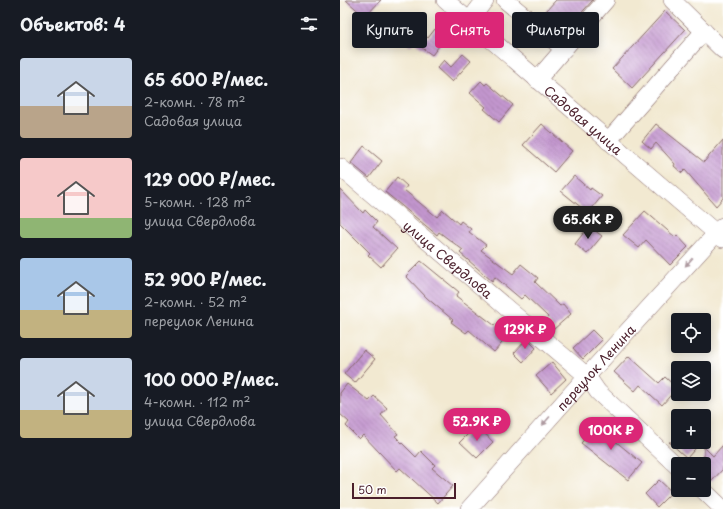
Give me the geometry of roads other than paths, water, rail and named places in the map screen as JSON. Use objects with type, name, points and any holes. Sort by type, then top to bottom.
[{"type":"street","name":"Садовая улица","points":[[445,0],[459,12]]},
{"type":"street","points":[[476,12],[485,0]]},
{"type":"street","points":[[505,0],[564,49]]},
{"type":"street","points":[[537,80],[606,0]]},
{"type":"street","points":[[672,0],[723,50]]},
{"type":"street","points":[[608,141],[704,31]]},
{"type":"street","name":"Садовая улица","points":[[500,48],[608,141],[720,233]]},
{"type":"street","name":"улица Свердлова","points":[[340,167],[587,376],[598,392],[671,460]]},
{"type":"street","name":"переулок Ленина","points":[[469,509],[587,376],[720,233]]},
{"type":"street","points":[[710,497],[723,509]]}]
